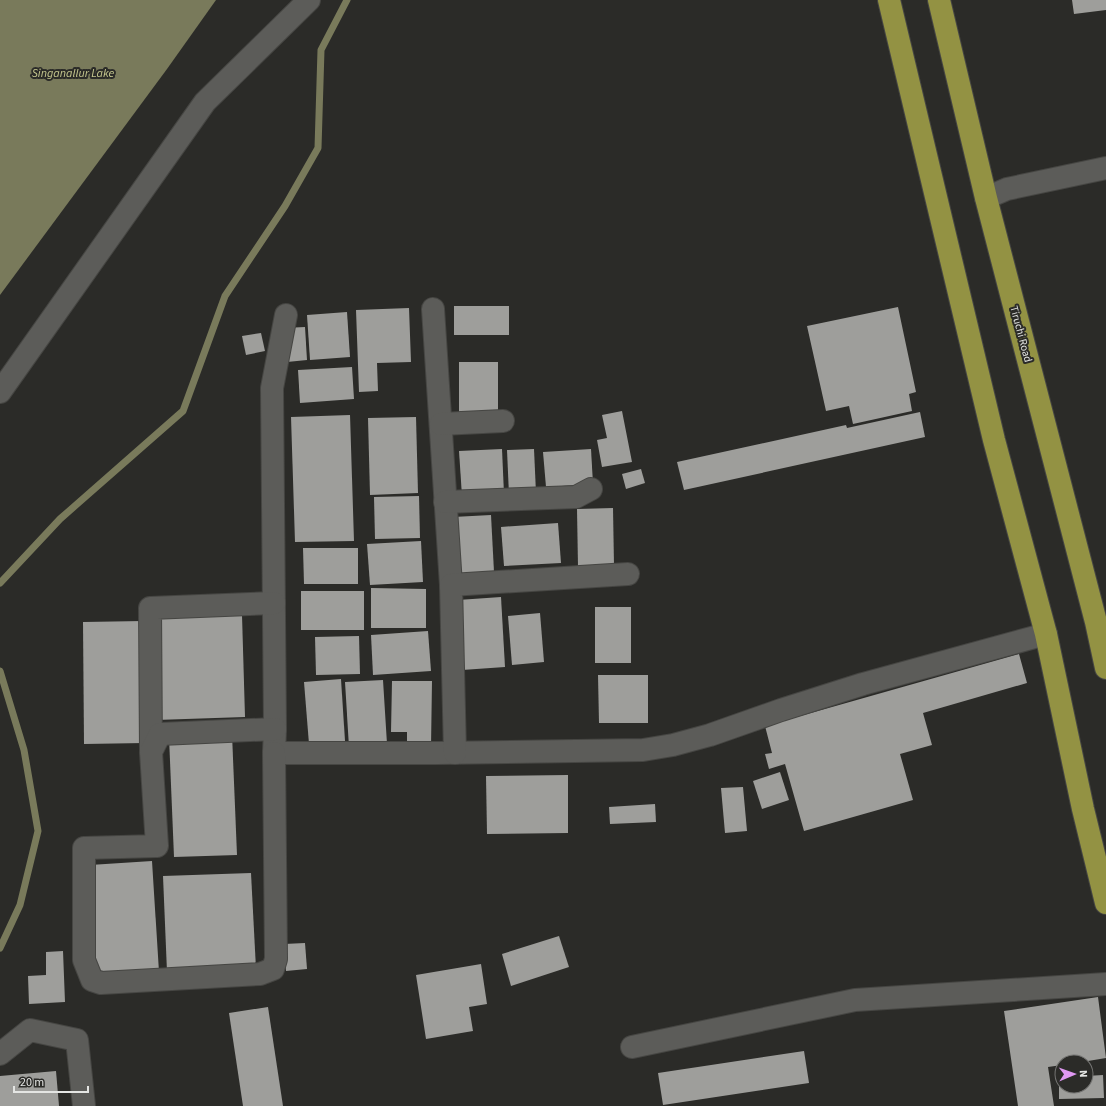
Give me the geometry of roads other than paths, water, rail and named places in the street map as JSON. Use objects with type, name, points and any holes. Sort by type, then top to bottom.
[{"type":"highway","points":[[889,0],[994,440],[1046,634],[1083,809],[1106,903]]},
{"type":"highway","name":"Tiruchi Road","points":[[939,0],[986,198],[1096,622],[1106,668]]},
{"type":"street","points":[[0,392],[205,102],[308,0]]},
{"type":"street","points":[[986,198],[1007,189],[1106,168]]},
{"type":"street","points":[[433,310],[451,585],[456,753]]},
{"type":"street","points":[[274,603],[150,608],[151,752],[157,846],[84,848],[84,960],[92,980],[101,982],[260,974],[273,969],[276,959],[275,729],[274,603],[272,388],[286,315]]},
{"type":"street","points":[[441,424],[503,421]]},
{"type":"street","points":[[446,502],[576,497],[591,489]]},
{"type":"street","points":[[451,585],[628,574]]},
{"type":"street","points":[[274,753],[456,753],[644,750],[673,745],[710,735],[780,710],[863,684],[1046,634]]},
{"type":"street","points":[[151,752],[160,734],[275,729]]},
{"type":"street","points":[[632,1047],[856,1000],[1106,984]]},
{"type":"street","points":[[0,1054],[30,1030],[77,1040],[84,1106]]},
{"type":"water","name":"Singanallur Lake","points":[[0,0],[216,0],[167,69],[0,295]]},
{"type":"waterway","points":[[0,583],[60,519],[183,411],[225,296],[285,206],[318,148],[321,50],[347,0]]},
{"type":"waterway","points":[[0,671],[24,750],[38,831],[20,905],[0,948]]}]
